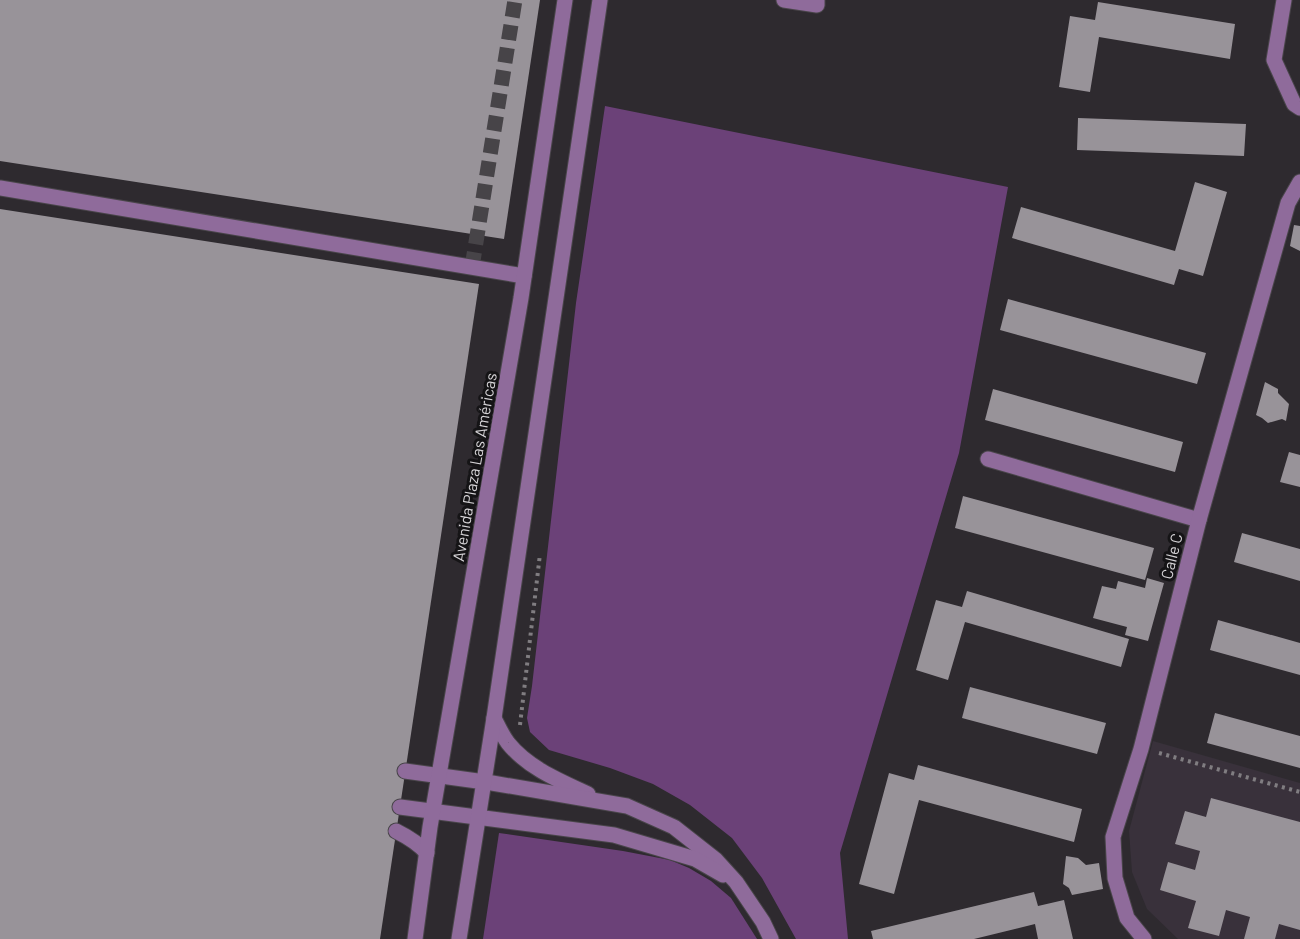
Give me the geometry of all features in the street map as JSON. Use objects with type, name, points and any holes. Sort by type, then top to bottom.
[{"type":"street","name":"Avenida Plaza Las Américas","points":[[415,939],[433,812],[524,276],[566,0]]},
{"type":"street","points":[[459,939],[600,0]]},
{"type":"street","points":[[784,0],[817,4],[817,0]]},
{"type":"street","points":[[1284,0],[1274,60],[1294,104],[1300,108]]},
{"type":"street","name":"Calle C","points":[[1143,939],[1127,918],[1115,878],[1113,837],[1141,748],[1199,520],[1288,203],[1300,182]]},
{"type":"street","points":[[0,188],[524,276]]},
{"type":"street","points":[[988,459],[1199,520]]},
{"type":"street","points":[[494,718],[506,741],[528,762],[560,782],[610,804]]},
{"type":"street","points":[[405,771],[627,806],[674,827],[716,860],[736,882],[763,922],[771,939]]},
{"type":"street","points":[[400,807],[614,835],[695,859],[736,882]]},
{"type":"street","points":[[396,831],[408,837],[427,853]]},
{"type":"path","points":[[1141,748],[1300,792]]},
{"type":"shaded area","points":[[605,106],[1008,187],[959,453],[840,853],[848,939],[796,939],[762,878],[732,838],[690,805],[653,784],[610,768],[549,750],[530,732],[527,718],[576,303]]},
{"type":"shaded area","points":[[1153,741],[1300,783],[1300,939],[1178,939],[1147,909],[1132,872],[1129,831]]},
{"type":"shaded area","points":[[499,833],[670,860],[711,881],[731,898],[757,939],[483,939]]},
{"type":"building","points":[[0,0],[540,0],[504,239],[0,161]]},
{"type":"building","points":[[1098,2],[1235,24],[1230,59],[1099,37],[1090,92],[1059,87],[1070,16],[1095,20]]},
{"type":"building","points":[[1078,118],[1246,124],[1244,156],[1077,150]]},
{"type":"building","points":[[1195,182],[1227,192],[1203,276],[1179,269],[1174,285],[1012,238],[1021,207],[1175,251]]},
{"type":"building","points":[[0,209],[479,284],[380,939],[0,939]]},
{"type":"building","points":[[1294,225],[1300,226],[1300,251],[1290,246]]},
{"type":"building","points":[[1008,299],[1206,353],[1197,384],[1000,330]]},
{"type":"building","points":[[1265,382],[1278,389],[1278,393],[1289,404],[1286,421],[1282,419],[1268,423],[1256,415]]},
{"type":"building","points":[[993,389],[1183,442],[1175,472],[985,420]]},
{"type":"building","points":[[1289,452],[1300,455],[1300,487],[1280,482]]},
{"type":"building","points":[[963,496],[1154,548],[1145,580],[955,528]]},
{"type":"building","points":[[1242,533],[1300,549],[1300,581],[1234,562]]},
{"type":"building","points":[[1147,578],[1164,583],[1148,641],[1125,635],[1127,627],[1093,618],[1102,586],[1116,589],[1118,581],[1145,588]]},
{"type":"building","points":[[967,591],[1129,639],[1121,667],[965,622],[948,680],[916,670],[936,600],[962,607]]},
{"type":"building","points":[[1218,620],[1300,643],[1300,675],[1210,650]]},
{"type":"building","points":[[970,687],[1106,723],[1097,754],[962,718]]},
{"type":"building","points":[[1215,713],[1300,736],[1300,768],[1207,743]]},
{"type":"building","points":[[918,765],[1082,809],[1074,842],[919,800],[894,894],[859,884],[889,773],[914,780]]},
{"type":"building","points":[[1211,798],[1300,822],[1300,930],[1279,924],[1275,939],[1244,939],[1250,917],[1226,910],[1219,936],[1188,928],[1196,901],[1160,890],[1168,862],[1195,870],[1200,851],[1175,844],[1185,811],[1206,817]]},
{"type":"building","points":[[1066,856],[1078,858],[1086,865],[1099,863],[1103,889],[1072,895],[1069,888],[1063,884]]},
{"type":"building","points":[[1034,892],[1038,906],[1064,900],[1073,939],[1038,939],[1035,924],[974,939],[873,939],[871,931]]},
{"type":"tunnel","points":[[472,267],[515,0]]}]
